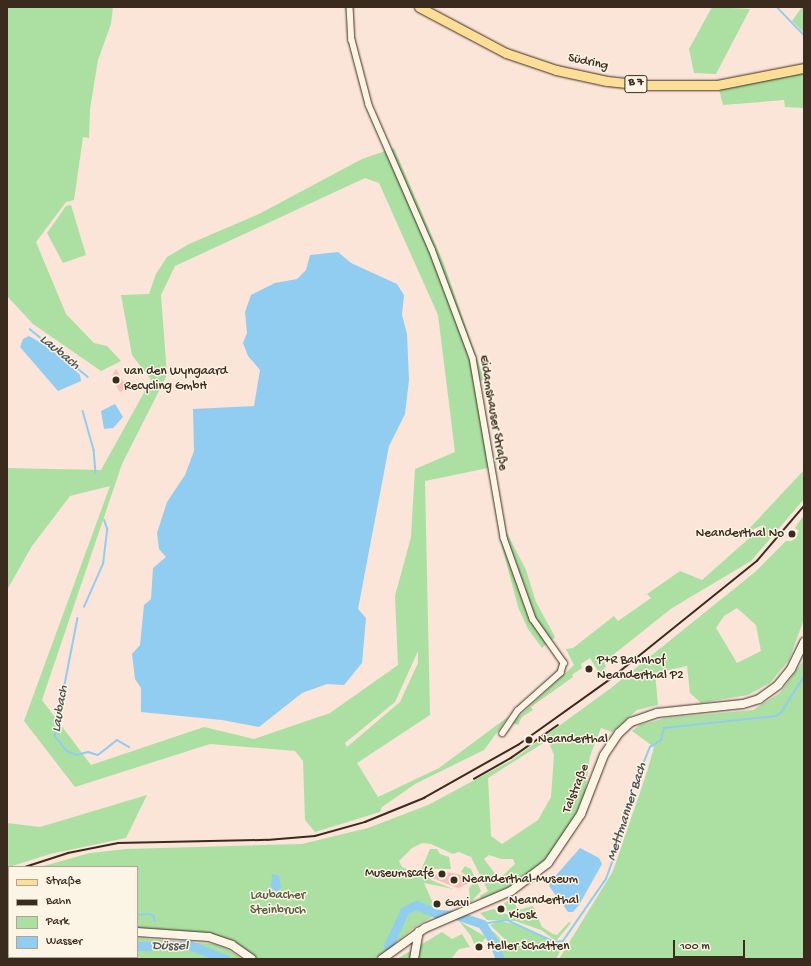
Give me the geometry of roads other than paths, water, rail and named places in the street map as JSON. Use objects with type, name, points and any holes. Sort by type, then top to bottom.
[{"type":"main road","name":"Südring","points":[[420,7],[506,53],[556,70],[622,82],[717,85],[804,68]]},
{"type":"main road","name":"Südring","points":[[429,7],[447,22]]},
{"type":"main road","name":"Talstraße","points":[[382,959],[419,932],[451,916],[511,891],[553,857],[581,814],[604,755],[624,728],[645,716],[737,705],[758,699],[778,685],[791,669],[804,642]]},
{"type":"main road","points":[[138,932],[209,937],[232,945],[252,959]]},
{"type":"main road","points":[[414,959],[419,932]]},
{"type":"street","name":"Eidamshauser Straße","points":[[350,7],[352,40],[369,105],[432,249],[473,358],[504,538],[532,619],[564,663],[561,673],[518,711],[503,733]]},
{"type":"water","points":[[338,252],[351,263],[397,284],[404,295],[402,315],[407,334],[409,380],[405,414],[389,446],[358,609],[366,618],[362,663],[344,685],[327,684],[302,693],[259,727],[222,720],[141,712],[141,688],[135,679],[132,654],[140,645],[144,605],[151,599],[153,568],[166,557],[159,549],[157,533],[167,502],[185,475],[194,451],[193,409],[254,406],[260,370],[248,356],[243,343],[247,333],[245,312],[251,295],[275,283],[297,279],[306,270],[310,255]]},
{"type":"water","points":[[29,336],[55,351],[80,375],[81,381],[58,391],[20,347],[23,339]]},
{"type":"water","points":[[115,404],[123,417],[113,428],[104,429],[101,411]]},
{"type":"water","points":[[580,848],[599,858],[602,864],[579,905],[573,912],[568,912],[549,886],[551,881]]},
{"type":"water","points":[[272,874],[279,876],[281,887],[278,893],[271,887]]},
{"type":"waterway","points":[[777,7],[804,35]]},
{"type":"waterway","name":"Laubach","points":[[30,329],[88,377]]},
{"type":"waterway","name":"Laubach","points":[[83,411],[94,450],[96,473]]},
{"type":"waterway","name":"Laubach","points":[[84,607],[103,564],[107,529],[104,520]]},
{"type":"waterway","name":"Laubach","points":[[78,618],[55,736],[67,751],[77,755],[88,752],[98,755],[117,740],[129,747]]},
{"type":"waterway","name":"Mettmanner Bach","points":[[482,924],[507,920],[555,942],[563,941],[606,879],[624,829],[633,789],[650,747],[661,740],[664,728],[776,716],[781,713],[804,676]]},
{"type":"waterway","name":"Düssel","points":[[388,946],[404,911],[416,905],[438,914],[456,915],[482,924],[493,941],[500,959]]},
{"type":"waterway","name":"Laubach","points":[[138,915],[149,914],[154,916],[155,921]]},
{"type":"waterway","name":"Düssel","points":[[138,946],[189,945],[225,959]]},
{"type":"railway","points":[[28,866],[68,853],[118,843],[267,840],[315,836],[365,822],[424,798],[518,745],[609,680],[757,561],[804,506]]},
{"type":"railway","points":[[474,779],[511,758],[558,725]]},
{"type":"place","name":"van den Wyngaard Recycling GmbH","points":[[116,380]]},
{"type":"place","name":"Neanderthal No","points":[[792,534]]},
{"type":"place","name":"P+R Bahnhof Neanderthal P2","points":[[589,669]]},
{"type":"place","name":"Neanderthal","points":[[529,740]]},
{"type":"place","name":"Museumscafé","points":[[442,874]]},
{"type":"place","name":"Neanderthal-Museum","points":[[454,880]]},
{"type":"place","name":"Gavi","points":[[437,904]]},
{"type":"place","name":"Neanderthal Kiosk","points":[[501,909]]},
{"type":"place","name":"Heller Schatten","points":[[479,947]]},
{"type":"park label","name":"Laubacher Steinbruch","points":[[278,904]]}]
